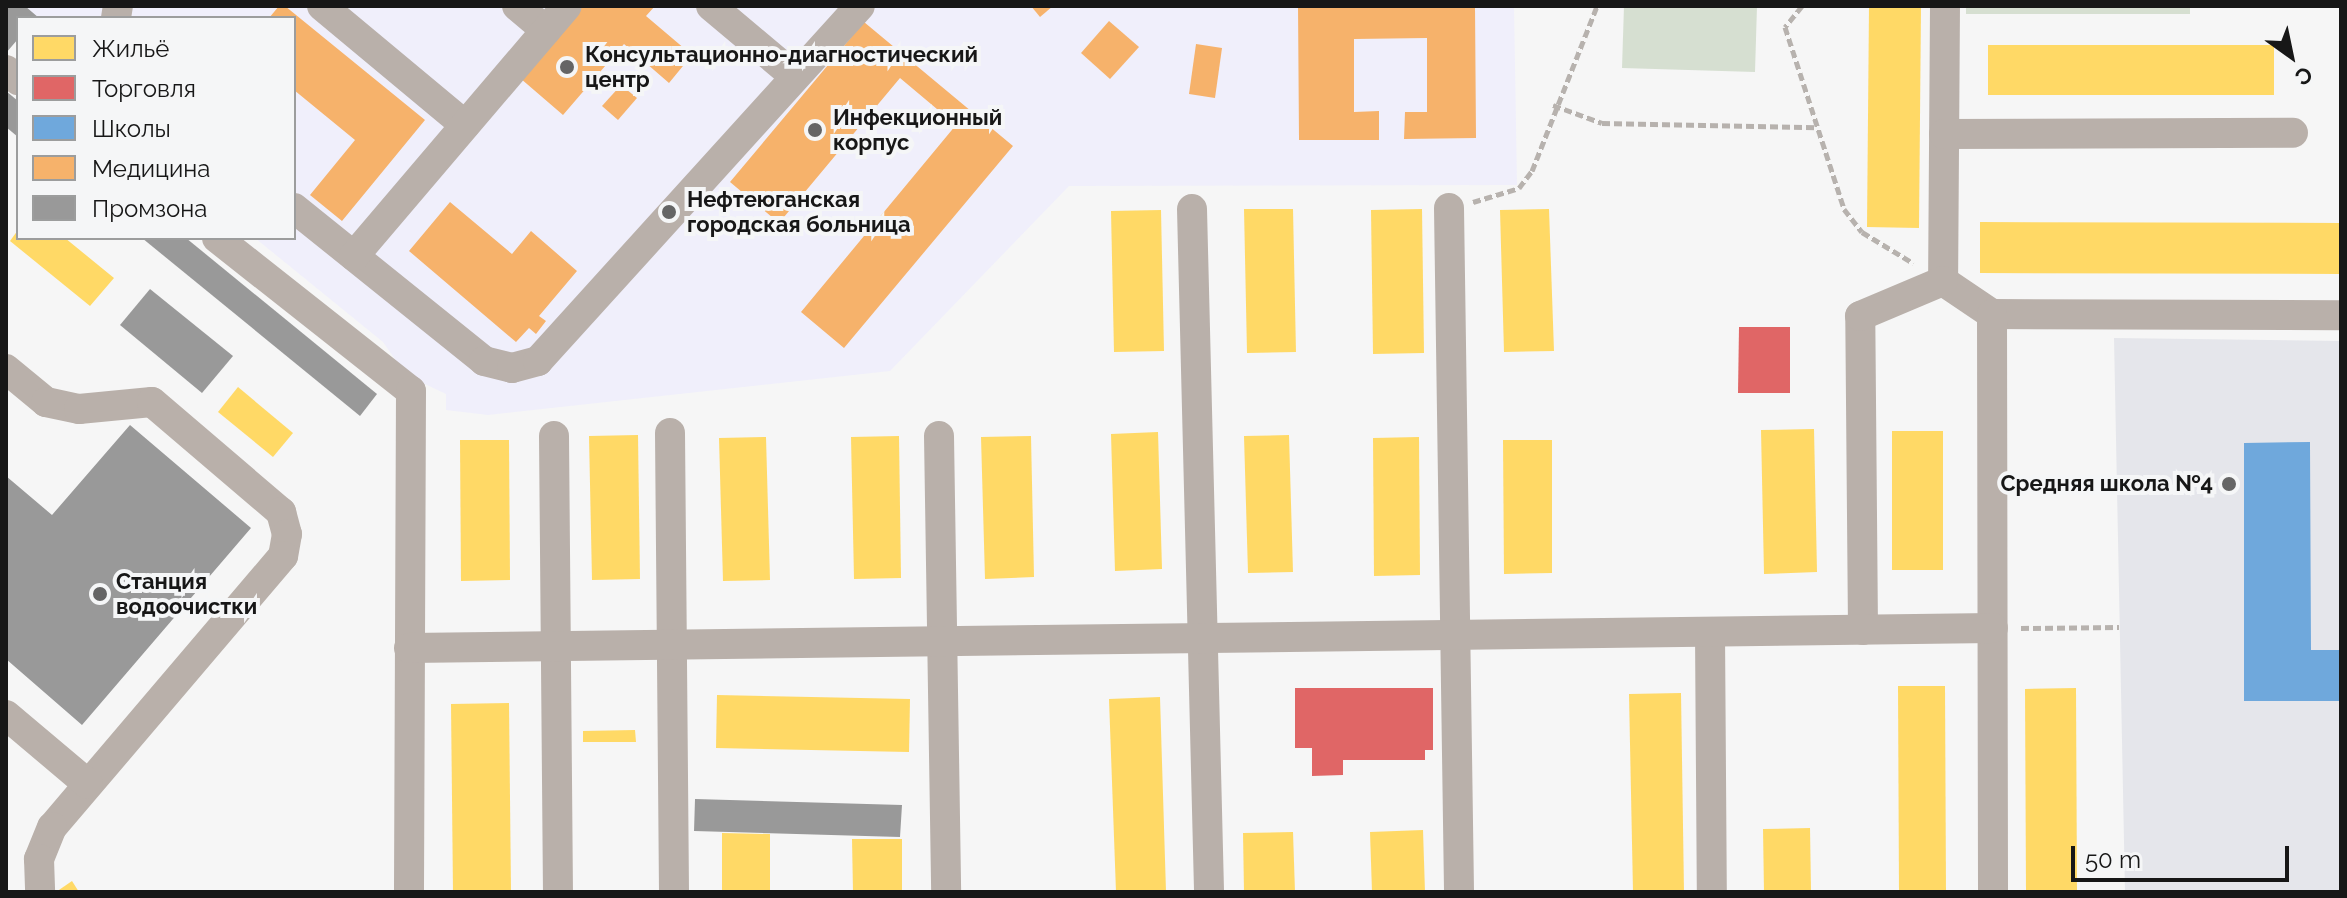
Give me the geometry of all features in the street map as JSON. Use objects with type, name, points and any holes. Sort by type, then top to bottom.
[{"type":"lane","points":[[322,6],[465,125]]},
{"type":"lane","points":[[517,6],[546,30]]},
{"type":"lane","points":[[354,256],[567,6]]},
{"type":"lane","points":[[711,6],[792,74]]},
{"type":"lane","points":[[296,210],[484,361],[512,368],[538,361],[792,74],[860,6]]},
{"type":"lane","points":[[1943,281],[1945,6]]},
{"type":"lane","points":[[1944,134],[2293,133]]},
{"type":"lane","points":[[1449,208],[1459,892]]},
{"type":"lane","points":[[1192,209],[1209,892]]},
{"type":"lane","points":[[220,240],[411,391],[409,892]]},
{"type":"lane","points":[[1943,281],[1992,314],[2341,315]]},
{"type":"lane","points":[[1863,630],[1860,316],[1943,281]]},
{"type":"lane","points":[[1992,314],[1993,892]]},
{"type":"lane","points":[[6,369],[46,402],[79,409],[152,402],[281,512],[287,534],[283,556],[52,827],[39,859],[40,892]]},
{"type":"lane","points":[[670,433],[674,892]]},
{"type":"lane","points":[[554,436],[558,892]]},
{"type":"lane","points":[[939,436],[946,892]]},
{"type":"lane","points":[[409,648],[1993,628]]},
{"type":"lane","points":[[1710,632],[1712,892]]},
{"type":"lane","points":[[6,715],[88,784]]},
{"type":"path","points":[[1449,208],[1519,188],[1597,6]]},
{"type":"path","points":[[1802,6],[1785,27],[1844,209],[1862,232],[1943,281]]},
{"type":"path","points":[[1553,105],[1602,123],[1817,127]]},
{"type":"path","points":[[1993,628],[2119,627]]},
{"type":"shaded area","name":"Нефтеюганская городская больница","points":[[25,6],[1514,6],[1517,185],[1069,186],[890,371],[488,415],[446,410],[446,394],[406,375],[383,342],[257,240],[296,240],[296,16],[34,16]]},
{"type":"shaded area","name":"Средняя школа №4","points":[[2114,338],[2341,341],[2341,892],[2125,892]]},
{"type":"green space","points":[[1624,6],[1757,6],[1755,72],[1622,68]]},
{"type":"green space","points":[[1966,6],[2190,6],[2190,14],[1966,14]]},
{"type":"building: Жильё","points":[[1869,6],[1921,6],[1919,228],[1867,227]]},
{"type":"building: Жильё","points":[[1988,45],[2274,45],[2274,95],[1988,95]]},
{"type":"building: Жильё","points":[[1244,209],[1293,209],[1296,352],[1247,353]]},
{"type":"building: Жильё","points":[[1422,209],[1424,353],[1373,354],[1371,210]]},
{"type":"building: Жильё","points":[[1549,209],[1554,351],[1504,352],[1500,210]]},
{"type":"building: Жильё","points":[[1161,210],[1164,351],[1114,352],[1111,211]]},
{"type":"building: Жильё","points":[[1980,222],[2341,223],[2341,274],[1980,273]]},
{"type":"building: Жильё","points":[[16,233],[16,240],[67,240],[114,278],[90,306],[10,241]]},
{"type":"building: Жильё","points":[[238,387],[293,433],[273,457],[218,412]]},
{"type":"building: Жильё","points":[[1814,429],[1817,572],[1764,574],[1761,430]]},
{"type":"building: Жильё","points":[[1892,431],[1943,431],[1943,570],[1892,570]]},
{"type":"building: Жильё","points":[[1158,432],[1162,569],[1115,571],[1111,434]]},
{"type":"building: Жильё","points":[[638,435],[640,579],[592,580],[589,436]]},
{"type":"building: Жильё","points":[[1289,435],[1293,572],[1248,573],[1244,436]]},
{"type":"building: Жильё","points":[[899,436],[901,578],[854,579],[851,437]]},
{"type":"building: Жильё","points":[[1031,436],[1034,577],[985,579],[981,437]]},
{"type":"building: Жильё","points":[[766,437],[770,580],[723,581],[719,438]]},
{"type":"building: Жильё","points":[[1419,437],[1420,575],[1374,576],[1373,438]]},
{"type":"building: Жильё","points":[[460,440],[509,440],[510,580],[461,581]]},
{"type":"building: Жильё","points":[[1503,440],[1552,440],[1552,573],[1504,574]]},
{"type":"building: Жильё","points":[[1898,686],[1945,686],[1946,892],[1899,892]]},
{"type":"building: Жильё","points":[[2076,688],[2077,892],[2026,892],[2025,689]]},
{"type":"building: Жильё","points":[[1681,693],[1684,892],[1633,892],[1629,694]]},
{"type":"building: Жильё","points":[[717,695],[910,699],[909,752],[716,748]]},
{"type":"building: Жильё","points":[[1160,697],[1166,892],[1116,892],[1109,699]]},
{"type":"building: Жильё","points":[[509,703],[511,892],[453,892],[451,704]]},
{"type":"building: Жильё","points":[[635,730],[636,742],[583,742],[583,731]]},
{"type":"building: Жильё","points":[[1810,828],[1811,892],[1764,892],[1763,829]]},
{"type":"building: Жильё","points":[[1423,830],[1425,892],[1372,892],[1370,832]]},
{"type":"building: Жильё","points":[[1293,832],[1295,892],[1244,892],[1243,833]]},
{"type":"building: Жильё","points":[[722,833],[770,834],[770,892],[722,892]]},
{"type":"building: Жильё","points":[[852,839],[902,839],[902,892],[853,892]]},
{"type":"building: Жильё","points":[[72,881],[79,892],[56,892]]},
{"type":"building: Торговля","points":[[1739,327],[1790,327],[1790,393],[1738,393]]},
{"type":"building: Торговля","points":[[1295,688],[1433,688],[1433,750],[1425,750],[1425,760],[1343,760],[1343,775],[1312,776],[1312,748],[1295,748]]},
{"type":"building: Школы","points":[[2310,442],[2311,650],[2341,650],[2341,701],[2244,701],[2244,443]]},
{"type":"building: Медицина","points":[[279,6],[285,6],[425,120],[342,221],[310,195],[355,140],[296,92],[296,16],[271,16]]},
{"type":"building: Медицина","name":"Консультационно-диагностический центр","points":[[581,6],[655,6],[646,16],[692,55],[669,83],[624,44],[563,115],[520,78]]},
{"type":"building: Медицина","points":[[1031,6],[1053,6],[1040,17]]},
{"type":"building: Медицина","points":[[1298,6],[1475,6],[1476,138],[1404,139],[1405,112],[1427,112],[1427,38],[1354,39],[1354,112],[1379,111],[1379,140],[1299,140]]},
{"type":"building: Медицина","points":[[1109,21],[1139,47],[1110,79],[1081,53]]},
{"type":"building: Медицина","points":[[864,22],[1013,146],[844,348],[801,312],[956,125],[900,78],[779,223],[730,182]]},
{"type":"building: Медицина","points":[[1196,44],[1222,48],[1215,98],[1189,94]]},
{"type":"building: Медицина","points":[[621,85],[637,98],[618,120],[602,106]]},
{"type":"building: Медицина","points":[[450,202],[512,254],[531,231],[577,271],[539,316],[546,321],[536,334],[529,328],[516,342],[409,251]]},
{"type":"building: Промзона","points":[[6,6],[25,6],[37,16],[16,16],[16,41],[6,53]]},
{"type":"building: Промзона","points":[[6,91],[16,99],[16,135],[6,127]]},
{"type":"building: Промзона","points":[[144,240],[188,240],[377,394],[360,416]]},
{"type":"building: Промзона","points":[[150,289],[233,356],[202,393],[120,325]]},
{"type":"building: Промзона","name":"Станция водоочистки","points":[[130,425],[251,528],[82,725],[6,659],[6,476],[52,515]]},
{"type":"building: Промзона","points":[[695,799],[902,805],[900,837],[694,831]]},
{"type":"place","name":"Консультационно-диагностический центр","points":[[567,67]]},
{"type":"place","name":"Инфекционный корпус","points":[[815,130]]},
{"type":"place","name":"Нефтеюганская городская больница","points":[[669,212]]},
{"type":"place","name":"Средняя школа №4","points":[[2229,484]]},
{"type":"place","name":"Станция водоочистки","points":[[100,594]]}]
